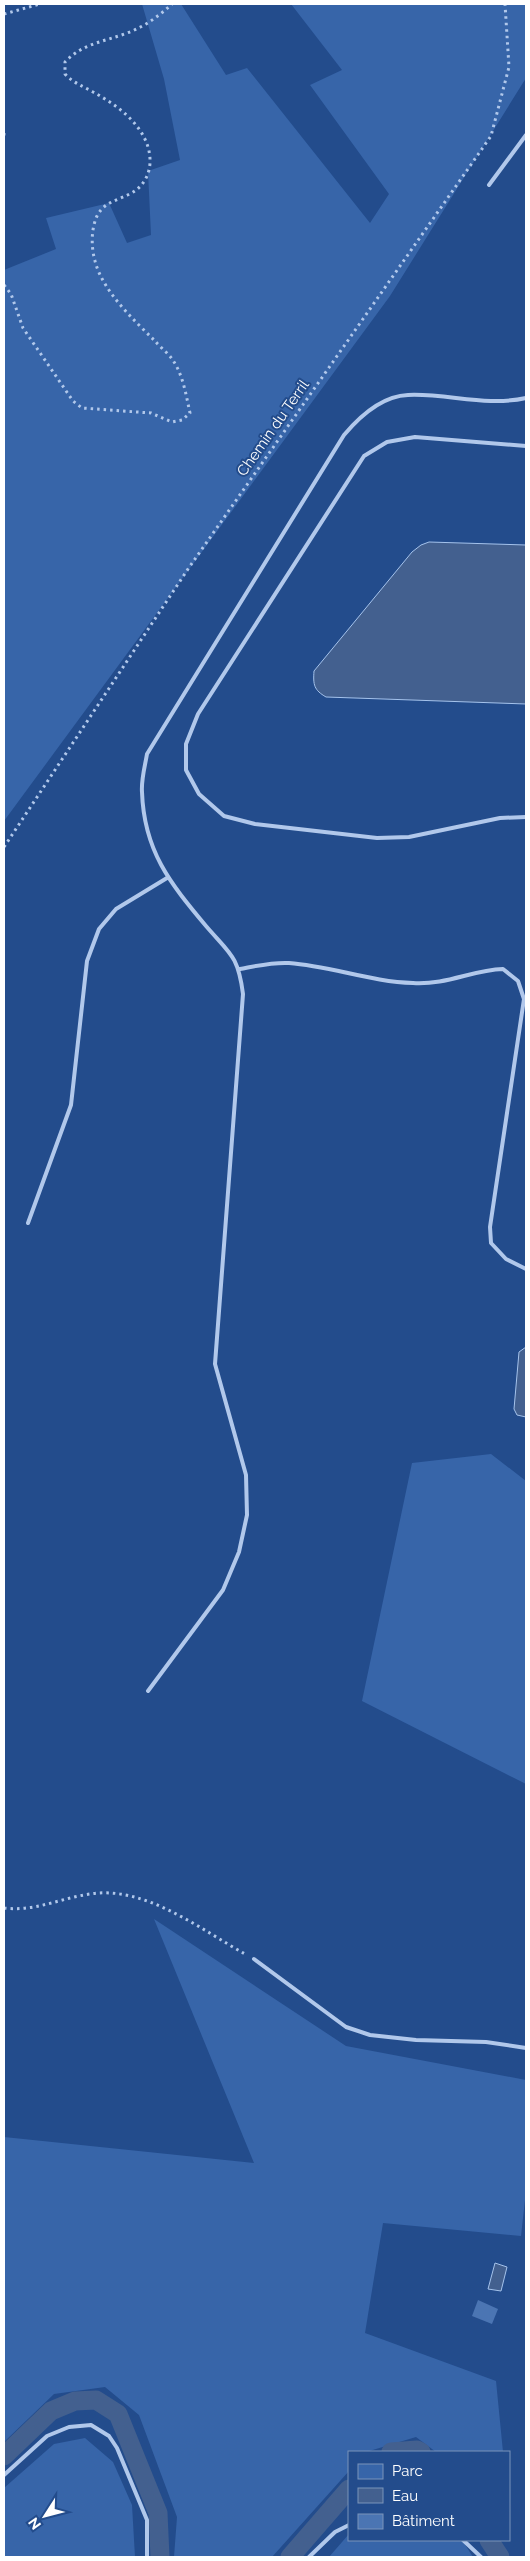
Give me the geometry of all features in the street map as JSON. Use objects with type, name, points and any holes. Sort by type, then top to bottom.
[{"type":"lane","points":[[489,185],[526,135]]},
{"type":"lane","points":[[148,1691],[223,1590],[239,1552],[247,1515],[246,1475],[215,1364],[243,994],[240,969],[228,950],[167,878],[148,839],[142,791],[147,754],[344,435],[366,412],[380,404],[406,395],[485,402],[526,398]]},
{"type":"lane","points":[[526,446],[415,437],[387,442],[364,456],[198,714],[186,744],[186,770],[199,794],[224,816],[255,824],[377,838],[409,837],[500,818],[526,817]]},
{"type":"lane","points":[[28,1224],[71,1105],[87,961],[99,929],[116,909],[167,878]]},
{"type":"lane","points":[[240,969],[262,964],[289,963],[371,978],[414,983],[452,981],[488,970],[503,969],[518,981],[524,999],[490,1227],[491,1243],[506,1259],[526,1269]]},
{"type":"lane","points":[[254,1959],[346,2027],[370,2035],[416,2040],[486,2042],[526,2048]]},
{"type":"lane","points":[[4,2476],[47,2436],[69,2427],[91,2425],[109,2436],[117,2448],[146,2520],[147,2557]]},
{"type":"lane","points":[[309,2557],[334,2532],[348,2525]]},
{"type":"lane","points":[[464,2541],[481,2557]]},
{"type":"path","points":[[4,14],[40,4]]},
{"type":"path","points":[[4,285],[11,294],[23,328],[73,401],[82,408],[151,413],[161,415],[172,422],[182,420],[190,413],[180,374],[172,358],[127,312],[107,286],[95,262],[92,237],[98,214],[114,200],[134,193],[146,182],[151,163],[147,144],[138,127],[118,107],[71,81],[65,74],[65,62],[76,51],[129,33],[158,17],[172,4]]},
{"type":"path","name":"Chemin du Terril","points":[[4,847],[188,569],[491,136],[509,67],[505,4]]},
{"type":"path","points":[[4,133],[4,138]]},
{"type":"path","points":[[4,1908],[22,1910],[92,1893],[120,1893],[150,1901],[254,1959]]},
{"type":"green space","points":[[142,4],[181,4],[226,75],[247,68],[370,223],[389,194],[310,85],[342,70],[291,4],[526,4],[526,78],[390,296],[4,821],[4,270],[56,249],[46,218],[109,203],[127,243],[151,235],[148,171],[180,160],[164,79]]},
{"type":"green space","points":[[491,1454],[526,1481],[526,1784],[362,1701],[412,1463]]},
{"type":"green space","points":[[154,1919],[346,2046],[526,2080],[526,2191],[521,2236],[383,2223],[365,2333],[496,2381],[503,2451],[435,2451],[416,2437],[369,2451],[348,2451],[348,2472],[272,2557],[174,2557],[177,2517],[139,2415],[105,2387],[54,2394],[4,2442],[4,2137],[254,2163]]},
{"type":"green space","points":[[85,2438],[113,2462],[132,2505],[135,2557],[4,2557],[4,2488],[54,2444]]},
{"type":"green space","points":[[348,2535],[348,2541],[463,2541],[473,2557],[329,2557]]},
{"type":"water","points":[[429,542],[526,545],[526,704],[326,697],[319,692],[314,684],[314,671],[412,552]]},
{"type":"water","points":[[526,1347],[526,1417],[517,1415],[514,1409],[519,1352]]},
{"type":"water","points":[[495,2263],[507,2267],[501,2291],[488,2289]]},
{"type":"building","points":[[478,2300],[498,2309],[492,2324],[472,2316]]},
{"type":"waterway","points":[[4,2456],[51,2411],[75,2401],[96,2400],[118,2414],[158,2513],[160,2557]]},
{"type":"waterway","points":[[404,2451],[419,2451]]},
{"type":"waterway","points":[[290,2557],[348,2490]]},
{"type":"waterway","points":[[490,2541],[500,2557]]}]
